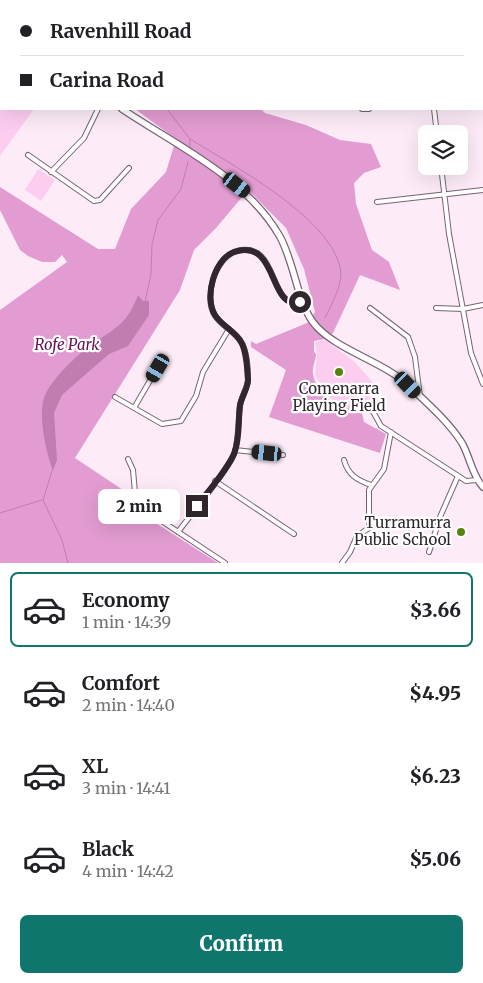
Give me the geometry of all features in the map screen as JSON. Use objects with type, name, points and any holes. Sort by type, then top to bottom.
[{"type":"main road","points":[[124,110],[216,170],[252,199],[269,219],[283,243],[293,265],[303,302],[311,320],[323,332],[395,374],[420,397],[461,442],[477,480],[483,487]]},
{"type":"street","points":[[51,172],[84,138],[98,110]]},
{"type":"street","points":[[434,110],[435,125]]},
{"type":"street","points":[[28,155],[51,172],[98,201],[129,168]]},
{"type":"street","points":[[441,175],[463,309],[474,364],[483,384]]},
{"type":"street","points":[[377,202],[483,190]]},
{"type":"street","points":[[178,532],[235,450],[240,405],[248,383],[243,348],[238,338],[215,316],[211,294],[214,278],[221,262],[235,252],[247,251],[258,254],[267,262],[284,299],[292,303],[303,302]]},
{"type":"street","points":[[436,308],[463,309],[483,305]]},
{"type":"street","points":[[370,308],[408,337],[415,357],[420,397]]},
{"type":"street","points":[[115,397],[162,424],[181,421],[196,396],[203,372],[229,329]]},
{"type":"street","points":[[134,408],[162,360]]},
{"type":"street","points":[[372,410],[379,424],[391,432],[468,482],[477,480]]},
{"type":"street","points":[[342,563],[350,552],[357,536],[369,528],[371,485],[384,469],[391,432]]},
{"type":"street","points":[[235,450],[282,455]]},
{"type":"street","points":[[128,459],[133,470],[138,505],[225,563]]},
{"type":"street","points":[[344,460],[347,470],[358,480],[371,485]]},
{"type":"street","points":[[429,552],[440,517],[458,476]]},
{"type":"street","points":[[215,481],[294,534]]},
{"type":"shaded area","points":[[0,110],[33,110],[0,156]]},
{"type":"shaded area","points":[[38,169],[55,180],[41,201],[25,190]]},
{"type":"shaded area","points":[[138,295],[143,301],[149,301],[149,315],[128,346],[109,354],[62,395],[54,413],[57,460],[53,470],[45,444],[42,424],[42,405],[47,391],[72,361],[125,319],[130,313]]},
{"type":"shaded area","name":"Comenarra Playing Field","points":[[325,340],[355,362],[375,385],[375,396],[362,406],[352,409],[341,407],[327,395],[315,375],[317,355],[315,342]]},
{"type":"green space","name":"Rofe Park","points":[[136,110],[262,110],[265,113],[306,125],[340,140],[371,144],[381,167],[364,173],[354,183],[356,204],[372,250],[389,262],[400,290],[360,275],[333,333],[325,339],[314,341],[314,352],[316,354],[313,374],[315,382],[324,395],[345,408],[361,409],[364,422],[386,434],[380,453],[269,417],[286,370],[251,347],[251,341],[256,344],[307,323],[315,312],[304,269],[286,228],[248,190],[216,228],[194,250],[180,290],[75,458],[132,496],[128,505],[218,563],[0,563],[0,310],[67,262],[62,255],[55,262],[42,262],[20,250],[0,210],[0,187],[98,249],[115,249],[131,209],[166,172],[176,139]]},
{"type":"waterway","points":[[168,110],[190,139],[190,150]]},
{"type":"waterway","points":[[190,139],[253,177],[276,194],[317,229],[332,248],[341,273],[337,293],[325,318]]},
{"type":"waterway","points":[[145,302],[151,274],[152,244],[158,220],[181,189],[188,162]]},
{"type":"waterway","points":[[53,468],[43,500],[62,540],[68,563]]},
{"type":"waterway","points":[[0,513],[42,500]]},
{"type":"place","name":"Comenarra Playing Field","points":[[339,372]]},
{"type":"place","name":"Turramurra Public School","points":[[461,532]]},
{"type":"route","points":[[197,506],[235,453],[240,405],[248,383],[242,343],[213,312],[211,300],[212,286],[221,262],[225,257],[235,252],[247,251],[258,254],[267,262],[284,299],[295,304],[300,302]]}]
